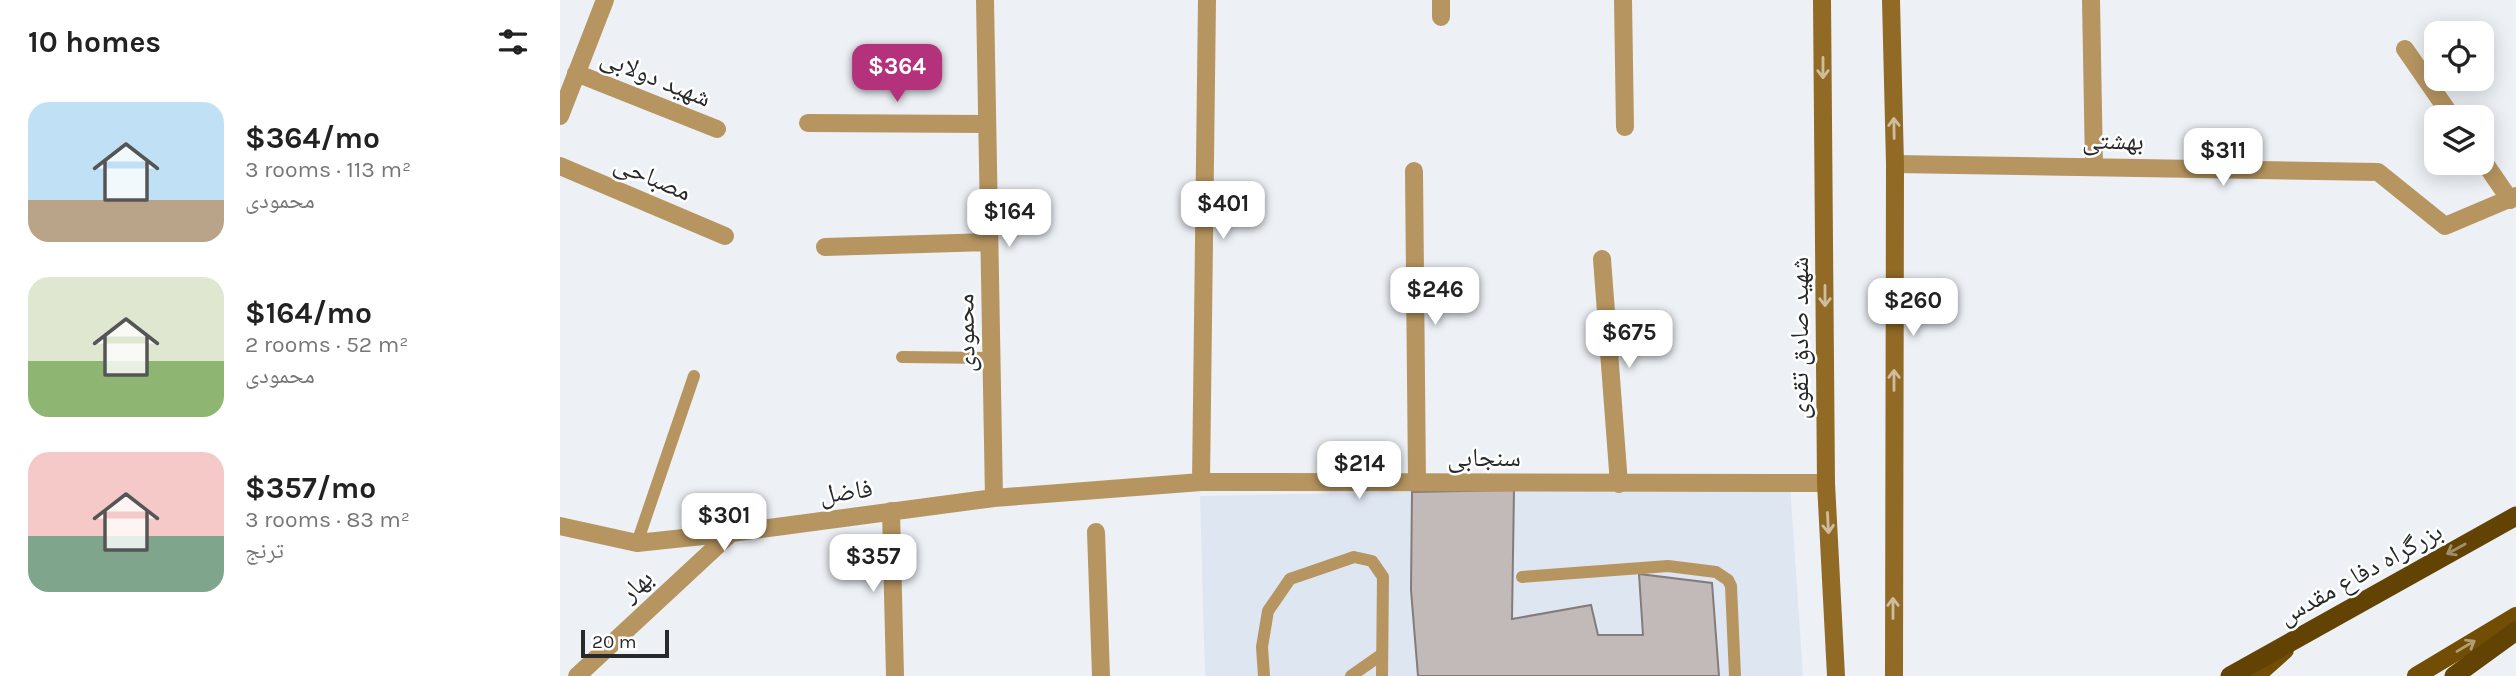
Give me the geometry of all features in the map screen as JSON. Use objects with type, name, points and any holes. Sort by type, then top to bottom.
[{"type":"highway","name":"بزرگراه دفاع مقدس","points":[[2230,676],[2516,516]]},
{"type":"highway","points":[[2454,676],[2516,631]]},
{"type":"main road","name":"شهید صادق تقوی","points":[[1822,0],[1826,483],[1836,676]]},
{"type":"main road","points":[[1891,0],[1895,164],[1894,676]]},
{"type":"main road","points":[[2416,676],[2516,616]]},
{"type":"main road","points":[[2256,676],[2301,636]]},
{"type":"street","points":[[560,116],[605,0]]},
{"type":"street","name":"محمودی","points":[[985,0],[994,498]]},
{"type":"street","points":[[1200,482],[1207,0]]},
{"type":"street","points":[[1623,0],[1625,127]]},
{"type":"street","points":[[2091,0],[2094,166]]},
{"type":"street","points":[[2405,49],[2444,105]]},
{"type":"street","name":"شهید دولابی","points":[[576,73],[717,129]]},
{"type":"street","points":[[808,123],[987,124]]},
{"type":"street","name":"بهشتی","points":[[1895,164],[2378,172],[2445,226],[2513,198]]},
{"type":"street","name":"مصباحی","points":[[560,166],[725,236]]},
{"type":"street","points":[[1414,171],[1417,482]]},
{"type":"street","points":[[2494,174],[2513,198]]},
{"type":"street","points":[[825,247],[989,242]]},
{"type":"street","points":[[1601,259],[1619,484]]},
{"type":"street","name":"سنجابی","points":[[891,511],[994,498],[1200,482],[1826,483]]},
{"type":"street","points":[[891,511],[895,676]]},
{"type":"street","name":"فاضل","points":[[560,526],[637,543],[891,511]]},
{"type":"street","points":[[1096,532],[1101,676]]},
{"type":"street","name":"بهار","points":[[577,676],[731,533]]},
{"type":"lane","points":[[902,357],[991,358]]},
{"type":"lane","points":[[637,543],[694,376]]},
{"type":"lane","points":[[1264,676],[1262,647],[1268,611],[1290,579],[1354,557],[1372,561],[1382,577],[1382,676]]},
{"type":"lane","points":[[1522,577],[1668,566],[1716,572],[1728,580],[1731,586],[1735,676]]},
{"type":"lane","points":[[1352,676],[1381,655]]},
{"type":"shaded area","points":[[1790,484],[1803,676],[1205,676],[1200,496]]},
{"type":"building","points":[[1514,490],[1512,619],[1591,605],[1598,635],[1643,635],[1639,574],[1712,583],[1719,676],[1418,676],[1411,590],[1412,492]]}]
